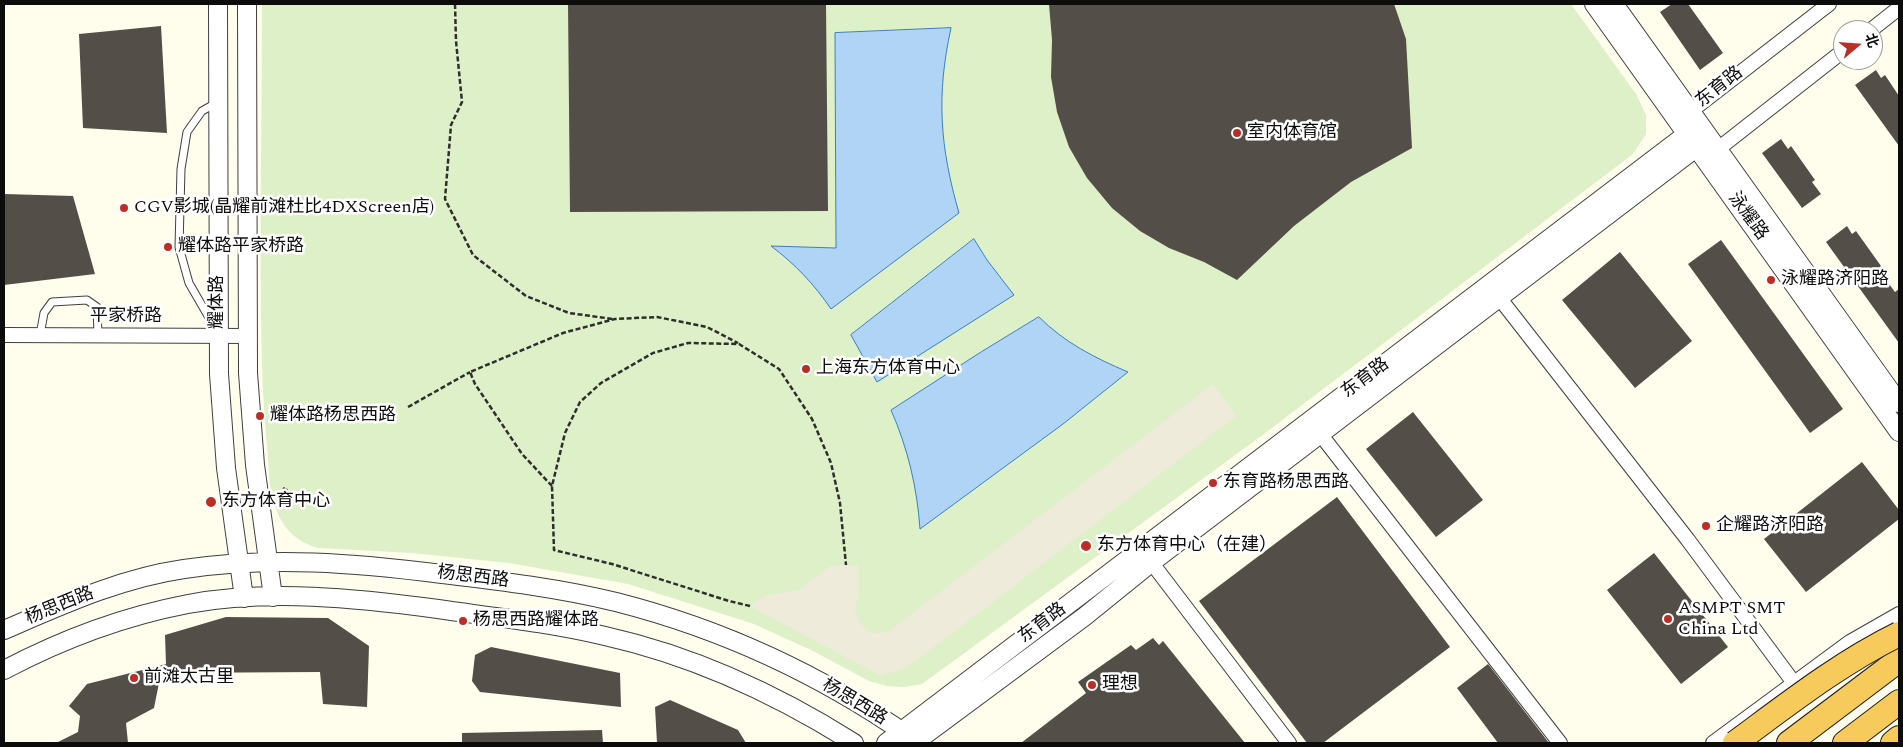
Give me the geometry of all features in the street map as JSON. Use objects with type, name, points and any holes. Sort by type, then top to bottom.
[{"type":"highway","points":[[1735,743],[1840,666],[1899,634]]},
{"type":"highway","points":[[1789,743],[1899,660]]},
{"type":"highway","points":[[1846,743],[1899,702]]},
{"type":"highway","points":[[1893,743],[1899,738]]},
{"type":"street","name":"耀体路","points":[[218,4],[218,335],[221,420],[244,598]]},
{"type":"street","name":"耀体路","points":[[247,4],[250,418],[273,597]]},
{"type":"street","name":"泳耀路","points":[[1594,4],[1899,432]]},
{"type":"street","name":"泳耀路","points":[[1614,4],[1899,403]]},
{"type":"street","name":"东育路","points":[[886,743],[913,740],[1084,617],[1147,556],[1692,141],[1691,110],[1828,4]]},
{"type":"street","points":[[1883,21],[1899,8]]},
{"type":"street","points":[[1692,141],[1718,148],[1833,60]]},
{"type":"street","points":[[1494,291],[1688,540],[1794,684]]},
{"type":"street","name":"平家桥路","points":[[4,335],[248,336]]},
{"type":"street","points":[[1315,428],[1560,743]]},
{"type":"street","points":[[1147,556],[1289,743]]},
{"type":"street","name":"杨思西路","points":[[4,630],[69,602],[123,583],[183,569],[268,562],[317,562],[384,566],[517,583],[616,602],[708,630],[764,654],[843,694],[913,740]]},
{"type":"street","name":"杨思西路","points":[[4,670],[82,635],[133,618],[189,604],[273,597],[380,602],[512,618],[607,636],[704,666],[788,704],[854,743]]},
{"type":"street","points":[[1713,743],[1850,642],[1899,614]]},
{"type":"lane","points":[[218,102],[202,111],[187,132],[181,169],[179,247],[188,283],[218,335]]},
{"type":"lane","points":[[40,335],[44,313],[52,302],[87,300],[97,306],[98,335]]},
{"type":"path","points":[[455,4],[456,41],[462,102],[451,125],[445,199],[472,255],[526,296],[569,313],[615,319],[656,317],[708,327],[779,369],[812,419],[832,463],[840,503],[846,565]]},
{"type":"path","points":[[408,407],[470,372],[563,334],[615,319]]},
{"type":"path","points":[[739,344],[688,343],[653,353],[601,382],[580,402],[565,433],[552,486],[554,550],[612,564],[750,606]]},
{"type":"path","points":[[470,372],[475,384],[522,454],[552,486]]},
{"type":"path","points":[[284,488],[306,500]]},
{"type":"green space","name":"上海东方体育中心","points":[[262,4],[1571,4],[1636,94],[1646,115],[1646,134],[1633,154],[1264,434],[922,684],[904,687],[887,686],[869,681],[813,651],[754,624],[628,584],[509,563],[412,553],[318,548],[303,542],[287,529],[276,509],[271,490],[263,389],[261,276]]},
{"type":"shaded area","points":[[1213,384],[1236,416],[904,668],[881,676],[750,606],[765,596],[799,590],[830,566],[858,565],[858,596],[855,612],[862,626],[873,633],[888,632]]},
{"type":"water","points":[[951,28],[943,76],[942,121],[948,166],[959,213],[831,309],[804,275],[771,246],[836,248],[835,33]]},
{"type":"water","points":[[974,239],[987,260],[1014,295],[877,382],[851,335]]},
{"type":"water","points":[[1039,317],[1059,335],[1081,349],[1128,372],[1063,424],[920,529],[917,498],[911,468],[891,410]]},
{"type":"building","points":[[568,4],[826,4],[828,211],[570,212]]},
{"type":"building","name":"室内体育馆","points":[[1049,4],[1394,4],[1406,39],[1412,148],[1351,182],[1294,226],[1237,280],[1204,262],[1169,248],[1140,231],[1112,208],[1087,178],[1069,147],[1057,112],[1051,77],[1052,40]]},
{"type":"building","points":[[1672,4],[1688,4],[1723,53],[1700,70],[1660,12]]},
{"type":"building","points":[[161,26],[167,133],[83,128],[79,34]]},
{"type":"building","points":[[1876,70],[1881,78],[1885,75],[1899,96],[1899,146],[1855,85]]},
{"type":"building","points":[[1781,139],[1788,149],[1791,146],[1815,180],[1812,182],[1821,194],[1802,208],[1762,153]]},
{"type":"building","points":[[4,194],[73,196],[95,274],[4,285]]},
{"type":"building","points":[[1847,226],[1852,234],[1856,231],[1881,266],[1878,269],[1895,292],[1899,289],[1899,343],[1826,242]]},
{"type":"building","points":[[1721,240],[1843,409],[1810,433],[1688,264]]},
{"type":"building","points":[[1620,252],[1692,341],[1635,388],[1562,300]]},
{"type":"building","points":[[1413,412],[1483,500],[1436,537],[1366,449]]},
{"type":"building","points":[[1862,462],[1899,510],[1899,519],[1806,592],[1764,539]]},
{"type":"building","points":[[1337,497],[1450,647],[1323,743],[1307,743],[1199,601]]},
{"type":"building","name":"ASMPT SMT China Ltd","points":[[1654,553],[1728,647],[1681,684],[1607,590]]},
{"type":"building","name":"前滩太古里","points":[[226,617],[328,618],[369,646],[367,707],[323,704],[320,672],[161,673],[154,708],[126,723],[128,743],[56,743],[78,732],[80,716],[69,706],[87,684],[166,664],[165,635]]},
{"type":"building","points":[[1153,638],[1159,645],[1163,641],[1245,743],[1021,743],[1086,693],[1078,682],[1131,645],[1136,650]]},
{"type":"building","points":[[491,647],[620,673],[621,707],[480,692],[472,681],[475,655]]},
{"type":"building","points":[[1488,664],[1549,743],[1498,743],[1457,688]]},
{"type":"building","points":[[670,700],[738,730],[746,743],[657,743],[655,707]]},
{"type":"building","points":[[602,730],[603,743],[462,743],[462,733]]},
{"type":"place","name":"室内体育馆","points":[[1237,133]]},
{"type":"place","name":"CGV影城(晶耀前滩杜比4DXScreen店)","points":[[124,208]]},
{"type":"place","name":"耀体路平家桥路","points":[[168,247]]},
{"type":"place","name":"泳耀路济阳路","points":[[1771,280]]},
{"type":"place","name":"上海东方体育中心","points":[[806,369]]},
{"type":"place","name":"耀体路杨思西路","points":[[260,416]]},
{"type":"place","name":"东育路杨思西路","points":[[1213,483]]},
{"type":"place","name":"东方体育中心","points":[[211,502]]},
{"type":"place","name":"企耀路济阳路","points":[[1706,526]]},
{"type":"place","name":"东方体育中心（在建）","points":[[1086,546]]},
{"type":"place","name":"ASMPT SMT China Ltd","points":[[1668,619]]},
{"type":"place","name":"杨思西路耀体路","points":[[463,621]]},
{"type":"place","name":"前滩太古里","points":[[134,678]]},
{"type":"place","name":"理想","points":[[1092,685]]}]
